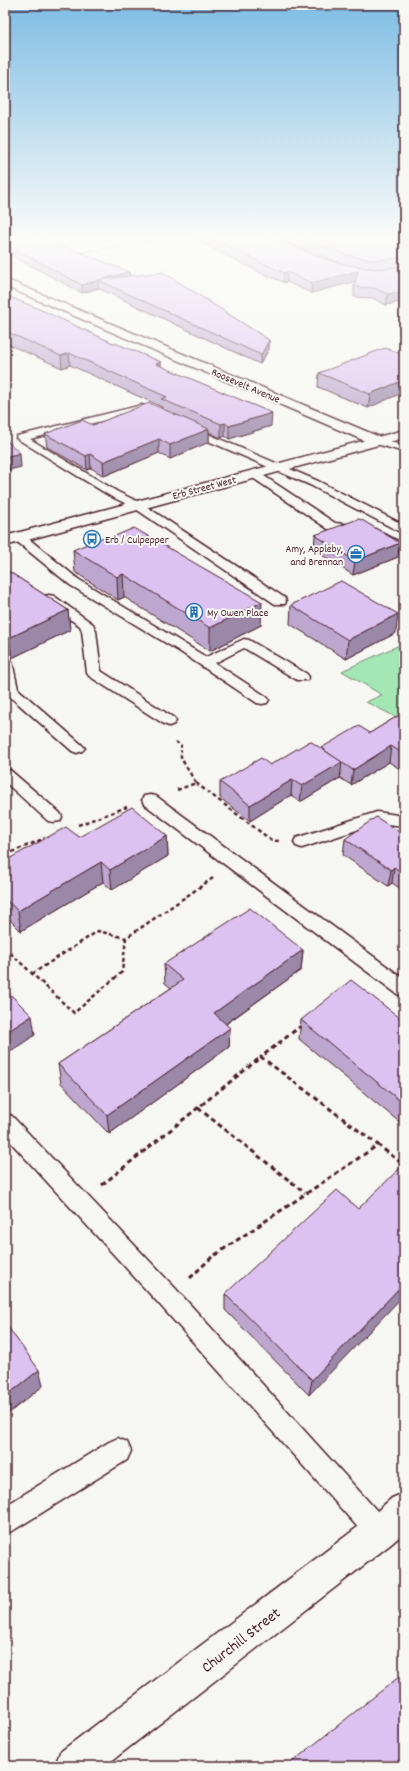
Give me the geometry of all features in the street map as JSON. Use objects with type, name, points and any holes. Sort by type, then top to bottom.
[{"type":"street","name":"Roosevelt Avenue","points":[[94,320],[377,440]]},
{"type":"street","name":"Erb Street West","points":[[12,539],[404,434]]},
{"type":"street","name":"Churchill Street","points":[[74,1766],[391,1521]]},
{"type":"lane","points":[[156,414],[142,408],[21,438],[114,494],[137,505],[280,601]]},
{"type":"lane","points":[[178,424],[314,483],[404,530]]},
{"type":"lane","points":[[377,440],[404,449]]},
{"type":"lane","points":[[254,474],[332,526],[367,530],[404,549]]},
{"type":"lane","points":[[12,539],[74,582],[206,662],[262,700]]},
{"type":"lane","points":[[36,591],[86,624],[89,631],[94,673],[169,721]]},
{"type":"lane","points":[[206,662],[244,643],[302,677]]},
{"type":"lane","points":[[5,661],[11,690],[77,748]]},
{"type":"lane","points":[[5,774],[54,817]]},
{"type":"lane","points":[[150,800],[404,990]]},
{"type":"lane","points":[[302,842],[377,817],[404,821]]},
{"type":"lane","points":[[5,1122],[168,1297],[391,1521]]},
{"type":"lane","points":[[5,1521],[118,1451]]},
{"type":"path","points":[[196,783],[271,840],[302,842]]},
{"type":"path","points":[[32,974],[98,931],[126,938],[235,864]]},
{"type":"path","points":[[5,948],[74,1013],[122,972],[126,938]]},
{"type":"path","points":[[79,1202],[121,1171],[303,1024]]},
{"type":"path","points":[[261,1057],[404,1165]]},
{"type":"path","points":[[198,1108],[305,1194]]},
{"type":"path","points":[[168,1297],[212,1257],[378,1145]]},
{"type":"green space","points":[[404,643],[404,721],[366,702],[382,695],[342,671]]},
{"type":"building","points":[[5,320],[62,320],[113,343],[161,362],[156,364],[272,413],[229,426],[225,423],[221,424],[161,399],[167,397],[69,353],[61,356],[5,331]]},
{"type":"building","points":[[184,320],[237,320],[269,340],[261,355]]},
{"type":"building","points":[[385,348],[404,355],[404,380],[370,394],[319,373]]},
{"type":"building","points":[[149,403],[209,429],[170,445],[159,439],[103,462],[90,454],[86,456],[45,434],[82,420],[93,425]]},
{"type":"building","points":[[5,439],[20,453],[5,457]]},
{"type":"building","points":[[358,519],[400,543],[355,561],[315,535]]},
{"type":"building","points":[[134,528],[262,602],[210,628],[123,574],[117,577],[73,550],[104,537],[108,539]]},
{"type":"building","points":[[5,569],[68,610],[9,638],[5,637]]},
{"type":"building","points":[[341,581],[398,614],[348,640],[291,605]]},
{"type":"building","points":[[404,712],[404,752],[402,753],[391,746],[353,770],[321,748],[359,726],[370,733]]},
{"type":"building","points":[[310,741],[342,762],[302,786],[292,780],[250,805],[220,782],[261,758],[270,765]]},
{"type":"building","points":[[132,807],[167,836],[110,870],[101,862],[18,911],[5,899],[5,861],[66,827],[79,837]]},
{"type":"building","points":[[376,817],[404,835],[404,874],[394,867],[391,870],[345,839]]},
{"type":"building","points":[[250,908],[303,950],[214,1013],[230,1028],[107,1115],[58,1064],[183,980],[164,964]]},
{"type":"building","points":[[351,980],[404,1021],[404,1104],[301,1020]]},
{"type":"building","points":[[5,989],[32,1016],[5,1033]]},
{"type":"building","points":[[404,1164],[404,1283],[312,1380],[225,1294],[337,1190],[358,1209]]},
{"type":"building","points":[[5,1323],[39,1370],[5,1397]]},
{"type":"building","points":[[400,1676],[404,1683],[404,1766],[287,1766]]},
{"type":"place","name":"Erb / Culpepper","points":[[92,539]]},
{"type":"place","name":"Amy, Appleby, and Brennan","points":[[356,554]]},
{"type":"place","name":"My Owen Place","points":[[194,612]]}]
